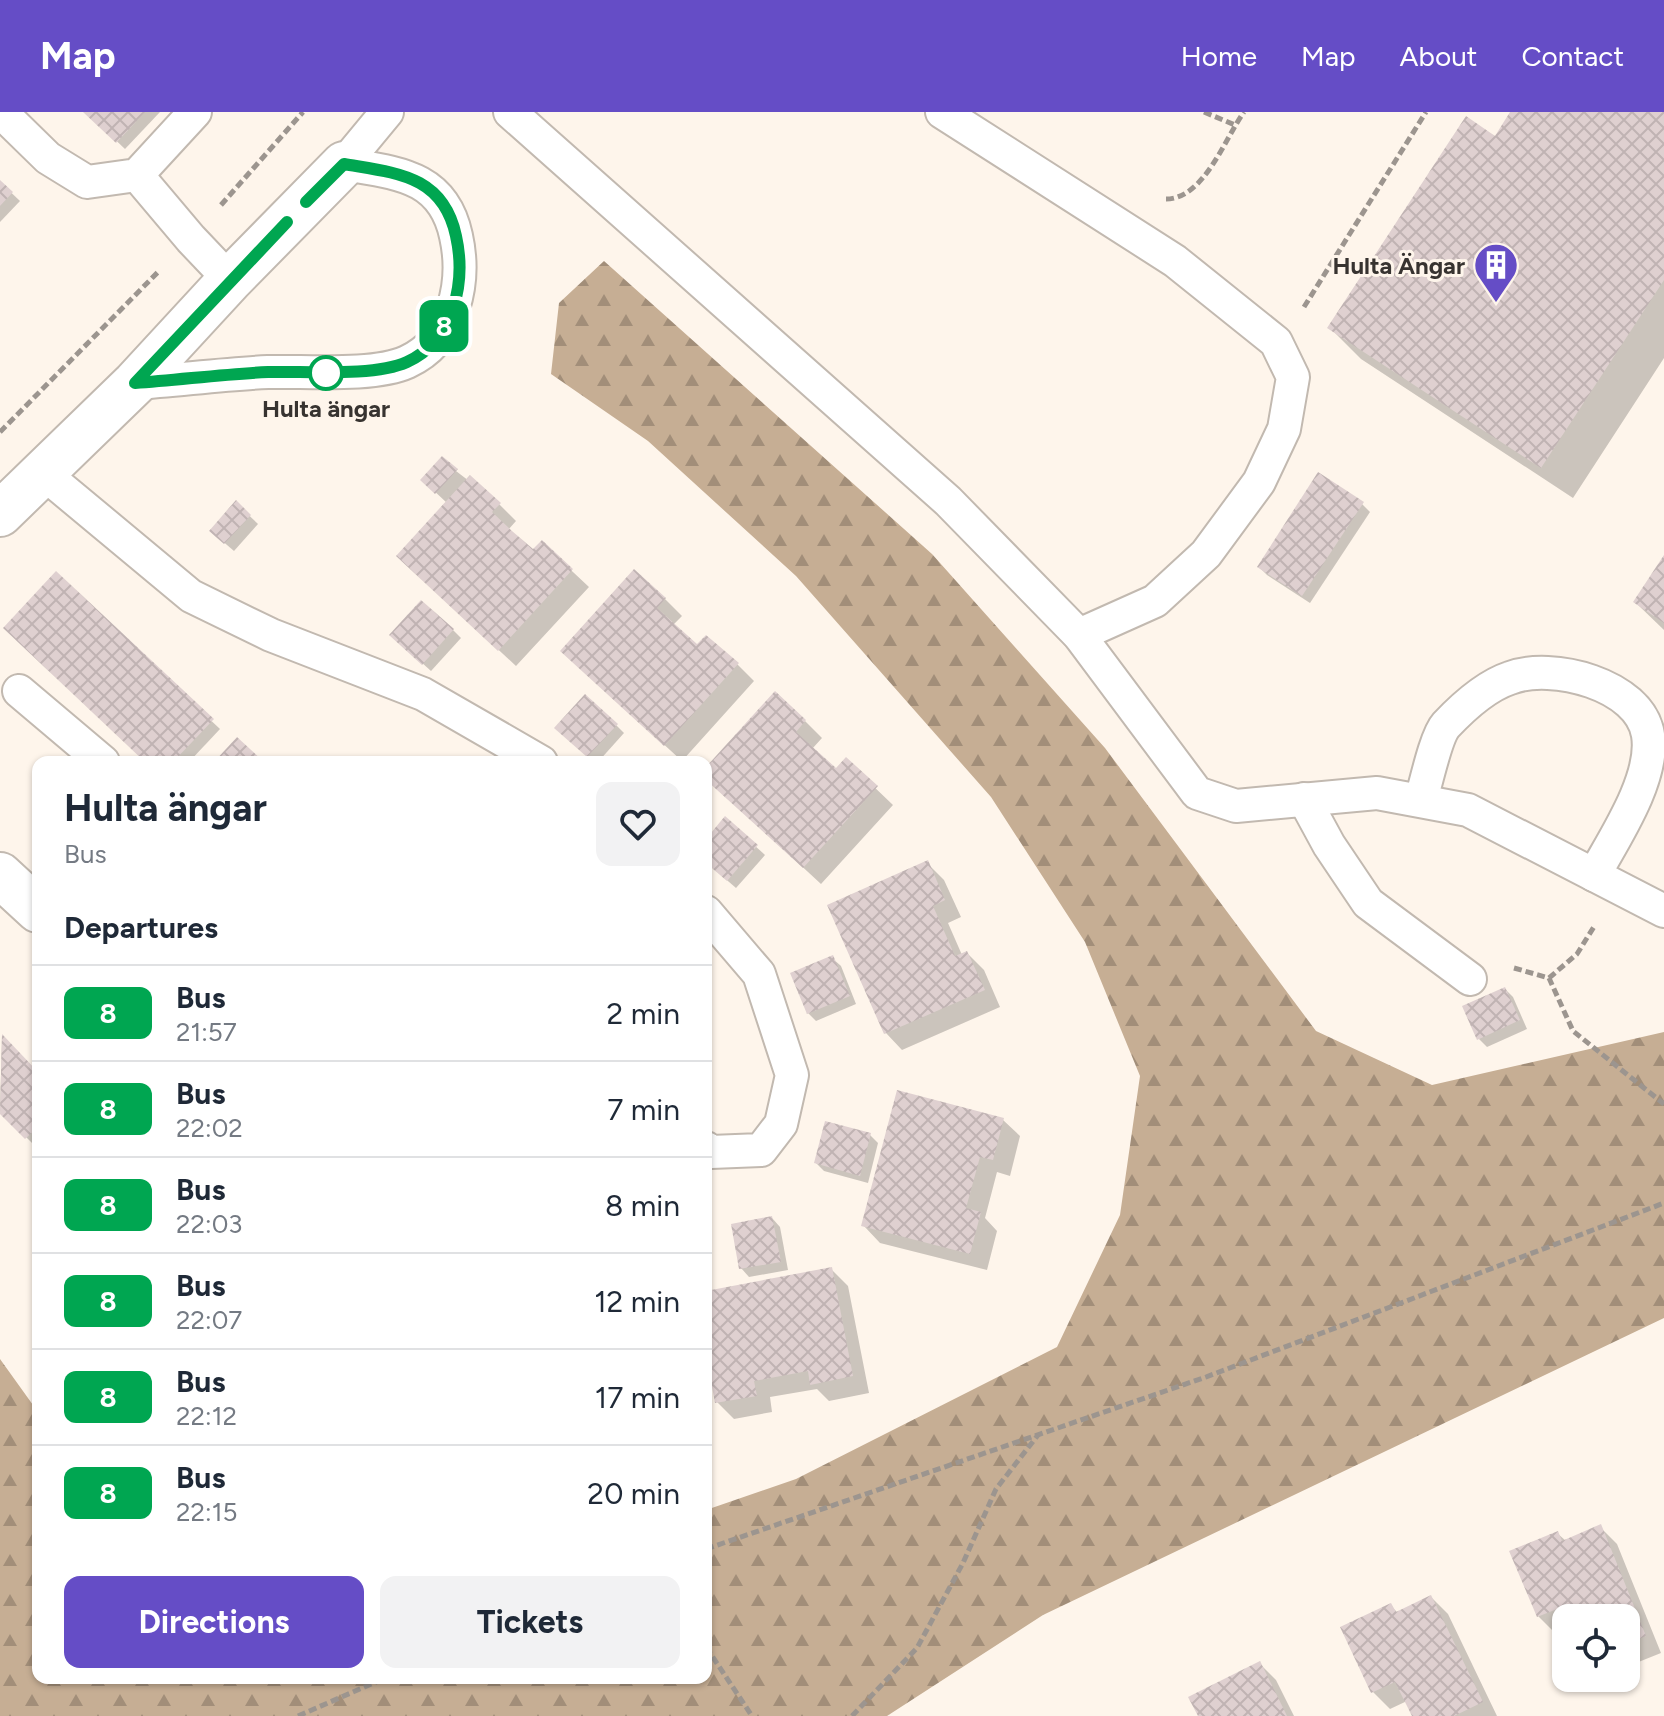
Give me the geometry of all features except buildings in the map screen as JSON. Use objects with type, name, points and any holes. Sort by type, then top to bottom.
[{"type":"street","points":[[0,514],[135,383],[344,164]]},
{"type":"street","points":[[0,875],[32,904]]},
{"type":"lane","points":[[1,112],[48,158],[87,182],[137,175],[195,112]]},
{"type":"lane","points":[[344,164],[387,112]]},
{"type":"lane","points":[[510,112],[948,501],[1079,635],[1197,793],[1236,806],[1377,793],[1468,810],[1664,911]]},
{"type":"lane","points":[[942,112],[1175,261],[1276,342],[1293,377],[1284,429],[1259,482],[1206,554],[1155,601],[1079,635]]},
{"type":"lane","points":[[135,383],[267,372],[326,373],[385,367],[408,362],[432,343],[449,319],[460,288],[461,257],[454,226],[435,191],[406,174],[344,164]]},
{"type":"lane","points":[[137,175],[230,280]]},
{"type":"lane","points":[[42,472],[191,596],[271,635],[423,694],[531,756]]},
{"type":"lane","points":[[1421,800],[1443,728],[1493,686],[1512,676],[1562,672],[1613,690],[1638,711],[1648,734],[1647,767],[1624,822],[1606,882]]},
{"type":"lane","points":[[19,691],[96,756]]},
{"type":"lane","points":[[1304,799],[1329,845],[1368,903],[1470,979]]},
{"type":"lane","points":[[712,919],[759,974],[792,1075],[781,1124],[761,1150],[712,1152]]},
{"type":"path","points":[[0,432],[191,239],[303,112]]},
{"type":"path","points":[[1204,112],[1235,125]]},
{"type":"path","points":[[1160,199],[1175,199],[1206,177],[1244,112]]},
{"type":"path","points":[[1276,342],[1296,319],[1426,112]]},
{"type":"path","points":[[1549,978],[1577,954],[1606,882]]},
{"type":"path","points":[[1470,979],[1507,965],[1549,978],[1573,1031],[1664,1104]]},
{"type":"path","points":[[712,1547],[1206,1377],[1664,1203]]},
{"type":"path","points":[[852,1716],[917,1648],[963,1563],[996,1489],[1039,1434]]},
{"type":"path","points":[[712,1656],[752,1716]]},
{"type":"path","points":[[298,1716],[371,1684]]},
{"type":"green space","points":[[604,261],[932,554],[1105,748],[1316,1031],[1432,1085],[1664,1032],[1664,1318],[1043,1615],[887,1716],[0,1716],[0,1359],[32,1404],[32,1684],[712,1684],[712,1508],[796,1479],[1057,1347],[1120,1215],[1140,1076],[1085,942],[991,797],[796,576],[648,441],[551,374],[559,303]]},
{"type":"bus line","name":"8","points":[[287,222],[135,383],[267,372],[326,373],[385,367],[408,362],[432,343],[449,319],[460,288],[461,257],[454,226],[435,191],[406,174],[344,164],[306,202]]},
{"type":"place","name":"Hulta Ängar","points":[[1496,304]]},
{"type":"place","name":"Hulta ängar","points":[[326,373]]}]
